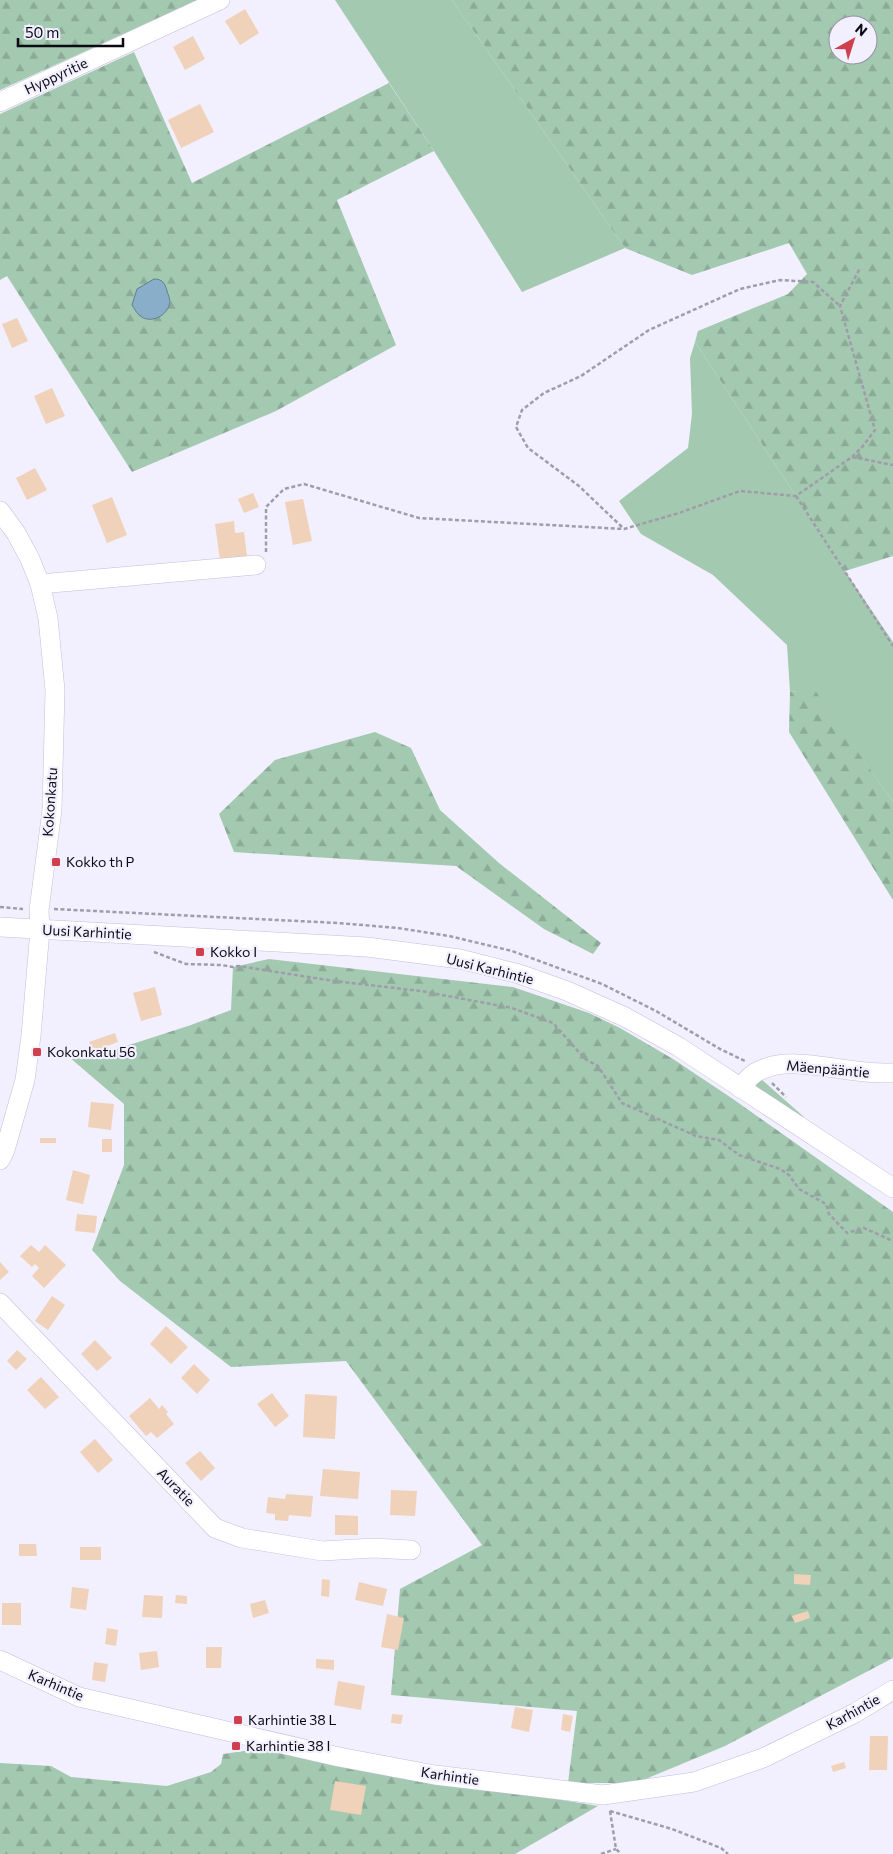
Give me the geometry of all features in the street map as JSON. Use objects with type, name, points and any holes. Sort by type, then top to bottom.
[{"type":"street","name":"Hyppyritie","points":[[0,102],[220,0]]},
{"type":"street","name":"Kokonkatu","points":[[0,511],[16,533],[30,559],[40,584],[48,618],[55,690],[52,810],[39,910],[40,930],[31,1036],[25,1080],[5,1150],[0,1160]]},
{"type":"street","points":[[40,584],[256,565]]},
{"type":"street","name":"Uusi Karhintie","points":[[0,928],[367,947],[460,959],[519,974],[595,1002],[679,1047],[893,1188]]},
{"type":"street","name":"Mäenpääntie","points":[[740,1088],[748,1078],[759,1070],[780,1064],[795,1064],[867,1073],[893,1073]]},
{"type":"street","name":"Auratie","points":[[0,1303],[215,1528],[242,1538],[322,1551],[373,1548],[411,1550]]},
{"type":"street","name":"Karhintie","points":[[0,1660],[78,1697],[339,1757],[435,1775],[603,1795],[694,1782],[763,1758],[855,1713],[893,1690]]},
{"type":"path","points":[[840,306],[860,268]]},
{"type":"path","points":[[256,565],[267,551],[266,507],[284,489],[304,484],[419,518],[624,529],[679,513],[740,491],[796,496],[852,457],[875,430],[840,306],[813,282],[780,280],[740,289],[649,330],[581,376],[544,393],[522,410],[516,427],[528,448],[579,486],[624,529]]},
{"type":"path","points":[[852,457],[893,465]]},
{"type":"path","points":[[796,496],[893,646]]},
{"type":"path","name":"Uusi Karhintie","points":[[0,907],[338,923],[398,928],[449,936],[512,951],[602,984],[656,1011],[759,1070],[792,1102]]},
{"type":"path","points":[[152,952],[186,964],[221,964],[334,982],[421,991],[512,1008],[553,1023],[585,1059],[598,1066],[622,1103],[696,1136],[719,1140],[739,1156],[780,1169],[789,1174],[799,1189],[826,1204],[829,1214],[847,1234],[864,1228],[893,1241]]},
{"type":"path","points":[[594,1794],[595,1803],[610,1811],[672,1830],[721,1848],[728,1854]]},
{"type":"path","points":[[610,1811],[616,1849],[621,1854]]},
{"type":"path","points":[[601,1854],[616,1849]]},
{"type":"green space","points":[[0,0],[198,0],[0,90]]},
{"type":"green space","points":[[335,0],[452,0],[625,248],[522,292],[434,151]]},
{"type":"green space","points":[[452,0],[893,0],[893,556],[845,571],[695,342],[698,331],[788,294],[807,274],[789,243],[692,275],[625,248]]},
{"type":"green space","points":[[134,52],[192,183],[389,83],[434,151],[337,200],[396,345],[276,411],[132,472],[7,276],[0,280],[0,114]]},
{"type":"green space","points":[[695,342],[893,642],[893,802],[814,690],[790,692],[787,645],[713,575],[641,534],[619,501],[688,448],[692,414],[690,358]]},
{"type":"green space","points":[[814,689],[893,802],[893,900],[789,732],[790,692]]},
{"type":"green space","points":[[375,732],[411,748],[440,810],[499,863],[601,943],[593,954],[544,929],[456,866],[234,852],[219,814],[275,760]]},
{"type":"green space","points":[[269,959],[513,987],[589,1013],[620,1028],[673,1059],[893,1212],[893,1658],[725,1746],[636,1783],[568,1783],[577,1711],[391,1695],[400,1589],[482,1545],[346,1361],[231,1367],[120,1281],[92,1250],[124,1165],[124,1104],[69,1057],[89,1058],[231,1010],[233,967]]},
{"type":"green space","points":[[760,1078],[804,1117],[802,1119],[757,1089],[756,1084]]},
{"type":"green space","points":[[258,1749],[598,1806],[515,1854],[0,1854],[0,1763],[51,1766],[71,1777],[167,1786],[211,1772],[221,1764],[223,1754]]},
{"type":"water","points":[[154,279],[164,284],[169,296],[169,307],[158,318],[143,318],[132,305],[137,289]]},
{"type":"building","points":[[245,9],[259,33],[240,45],[225,21]]},
{"type":"building","points":[[193,36],[205,59],[185,70],[173,47]]},
{"type":"building","points":[[200,104],[214,132],[181,148],[168,120]]},
{"type":"building","points":[[17,318],[28,341],[12,348],[2,324]]},
{"type":"building","points":[[52,388],[65,416],[46,424],[34,396]]},
{"type":"building","points":[[35,468],[47,490],[27,500],[16,478]]},
{"type":"building","points":[[253,493],[259,507],[244,513],[238,499]]},
{"type":"building","points":[[112,497],[127,535],[107,543],[92,505]]},
{"type":"building","points":[[303,499],[312,541],[293,545],[285,502]]},
{"type":"building","points":[[234,521],[235,533],[244,532],[247,556],[220,560],[215,524]]},
{"type":"building","points":[[155,987],[162,1015],[141,1021],[133,993]]},
{"type":"building","points":[[115,1033],[118,1042],[93,1051],[89,1042]]},
{"type":"building","points":[[91,1102],[114,1104],[111,1130],[88,1127]]},
{"type":"building","points":[[40,1138],[56,1138],[56,1143],[40,1143]]},
{"type":"building","points":[[102,1139],[112,1139],[112,1152],[102,1152]]},
{"type":"building","points":[[73,1170],[90,1175],[83,1204],[66,1200]]},
{"type":"building","points":[[77,1214],[97,1216],[95,1233],[75,1231]]},
{"type":"building","points":[[31,1245],[39,1252],[45,1245],[66,1265],[44,1288],[32,1276],[39,1268],[35,1264],[32,1267],[20,1256]]},
{"type":"building","points":[[0,1262],[9,1272],[0,1280]]},
{"type":"building","points":[[52,1296],[65,1305],[48,1330],[35,1321]]},
{"type":"building","points":[[166,1326],[188,1347],[171,1364],[150,1344]]},
{"type":"building","points":[[95,1340],[112,1358],[97,1371],[81,1354]]},
{"type":"building","points":[[17,1350],[27,1359],[16,1370],[7,1361]]},
{"type":"building","points":[[194,1364],[210,1380],[197,1394],[181,1378]]},
{"type":"building","points":[[41,1377],[59,1397],[45,1409],[27,1390]]},
{"type":"building","points":[[272,1393],[289,1416],[275,1427],[257,1404]]},
{"type":"building","points":[[305,1394],[337,1396],[335,1439],[303,1437]]},
{"type":"building","points":[[150,1398],[159,1409],[162,1405],[174,1424],[157,1438],[151,1432],[146,1436],[129,1416]]},
{"type":"building","points":[[95,1439],[113,1460],[98,1473],[80,1452]]},
{"type":"building","points":[[200,1451],[215,1468],[201,1481],[185,1463]]},
{"type":"building","points":[[323,1469],[360,1472],[358,1499],[320,1496]]},
{"type":"building","points":[[391,1490],[417,1491],[415,1516],[390,1515]]},
{"type":"building","points":[[286,1494],[313,1496],[311,1517],[289,1515],[288,1521],[275,1520],[275,1514],[266,1513],[268,1497],[285,1499]]},
{"type":"building","points":[[335,1515],[358,1516],[358,1535],[335,1535]]},
{"type":"building","points":[[19,1544],[36,1544],[37,1556],[19,1556]]},
{"type":"building","points":[[80,1547],[101,1547],[101,1560],[80,1560]]},
{"type":"building","points":[[794,1574],[811,1575],[810,1585],[794,1584]]},
{"type":"building","points":[[322,1579],[330,1580],[329,1597],[321,1596]]},
{"type":"building","points":[[359,1582],[387,1589],[383,1606],[355,1600]]},
{"type":"building","points":[[72,1587],[89,1589],[86,1610],[70,1608]]},
{"type":"building","points":[[144,1595],[163,1596],[162,1618],[142,1617]]},
{"type":"building","points":[[176,1595],[187,1596],[187,1604],[175,1603]]},
{"type":"building","points":[[265,1600],[269,1613],[253,1618],[250,1604]]},
{"type":"building","points":[[2,1603],[21,1603],[21,1625],[2,1625]]},
{"type":"building","points":[[808,1611],[810,1618],[795,1623],[792,1616]]},
{"type":"building","points":[[387,1614],[404,1618],[398,1650],[381,1647]]},
{"type":"building","points":[[107,1628],[118,1630],[116,1646],[105,1644]]},
{"type":"building","points":[[206,1647],[222,1647],[221,1668],[206,1668]]},
{"type":"building","points":[[157,1651],[159,1667],[141,1670],[139,1653]]},
{"type":"building","points":[[316,1659],[334,1660],[334,1670],[316,1668]]},
{"type":"building","points":[[94,1662],[108,1664],[105,1682],[92,1680]]},
{"type":"building","points":[[338,1681],[365,1686],[361,1710],[334,1705]]},
{"type":"building","points":[[515,1707],[533,1710],[529,1732],[511,1728]]},
{"type":"building","points":[[392,1714],[403,1715],[401,1724],[391,1723]]},
{"type":"building","points":[[563,1714],[573,1716],[570,1732],[561,1730]]},
{"type":"building","points":[[870,1736],[888,1736],[887,1770],[869,1770]]},
{"type":"building","points":[[844,1762],[846,1768],[833,1772],[831,1766]]},
{"type":"building","points":[[335,1781],[366,1786],[361,1815],[330,1810]]},
{"type":"place","name":"Kokko th P","points":[[56,862]]},
{"type":"place","name":"Kokko I","points":[[200,952]]},
{"type":"place","name":"Kokonkatu 56","points":[[37,1052]]},
{"type":"place","name":"Karhintie 38 L","points":[[238,1720]]},
{"type":"place","name":"Karhintie 38 I","points":[[236,1746]]}]
